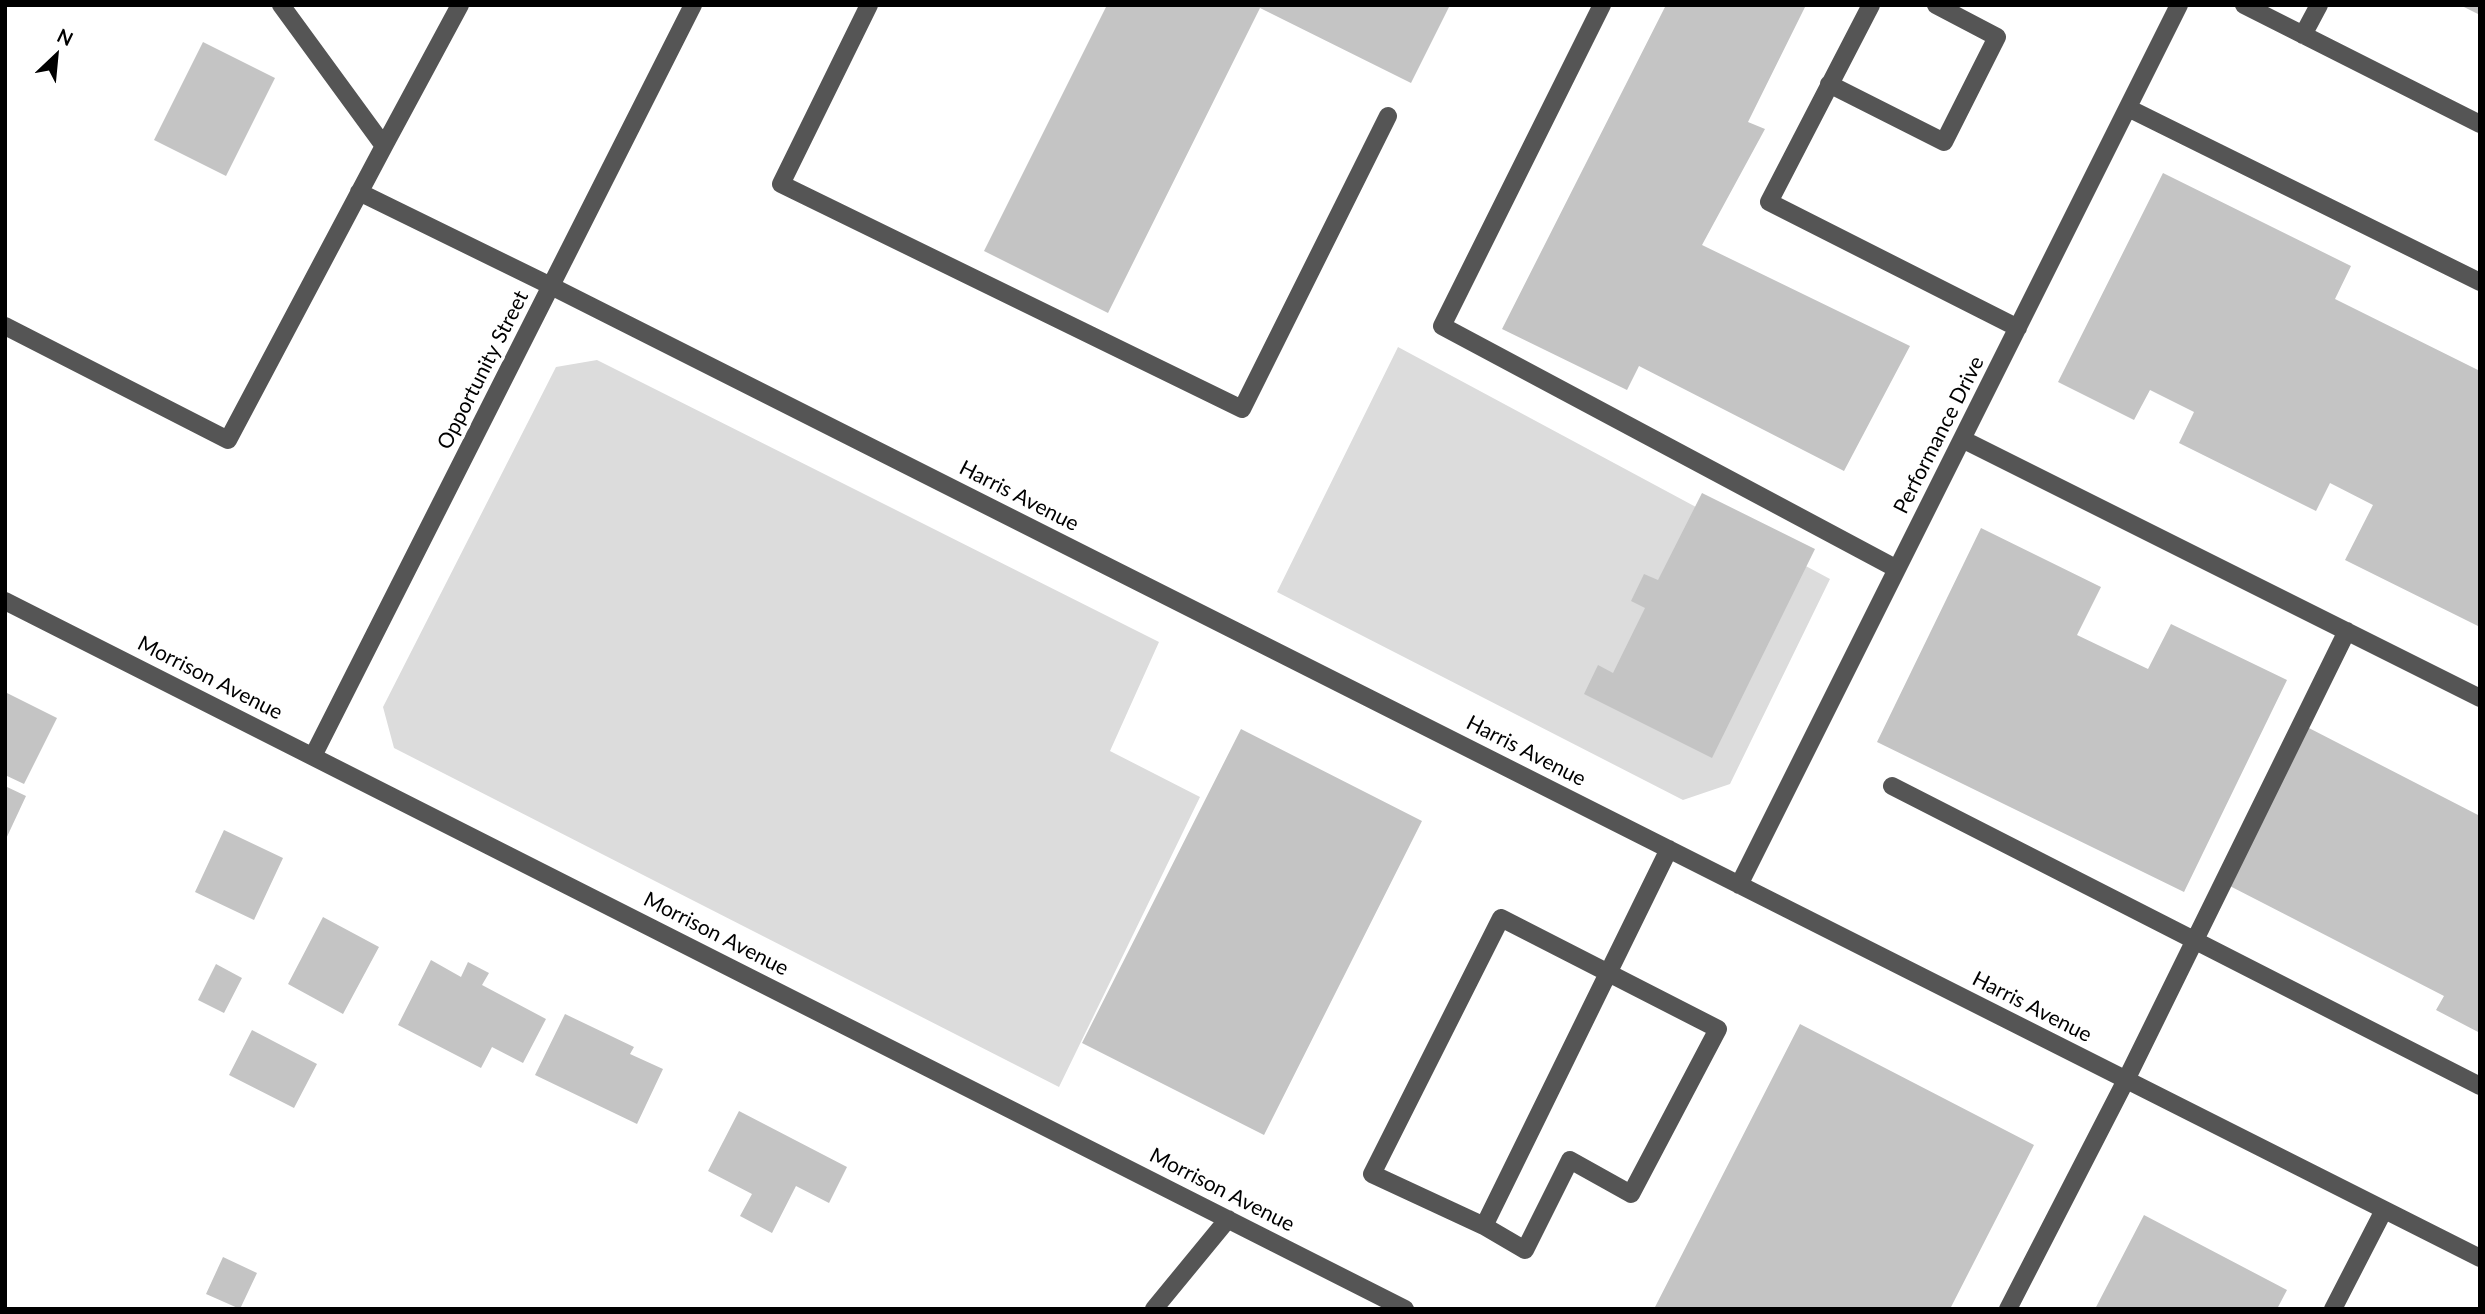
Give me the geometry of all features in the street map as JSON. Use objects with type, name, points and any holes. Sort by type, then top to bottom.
[{"type":"street","points":[[281,5],[384,146]]},
{"type":"street","points":[[5,326],[228,440],[460,5]]},
{"type":"street","name":"Opportunity Street","points":[[313,756],[693,5]]},
{"type":"street","points":[[869,5],[780,184],[1242,410],[1388,116]]},
{"type":"street","points":[[1602,5],[1442,326],[1897,569]]},
{"type":"street","points":[[1871,5],[1769,202],[2018,328]]},
{"type":"street","points":[[1829,84],[1944,142],[1997,37],[1937,5]]},
{"type":"street","name":"Performance Drive","points":[[1739,885],[2179,5]]},
{"type":"street","points":[[2244,5],[2480,124]]},
{"type":"street","points":[[2303,35],[2319,5]]},
{"type":"street","points":[[2128,108],[2480,282]]},
{"type":"street","name":"Harris Avenue","points":[[359,192],[551,286],[2480,1258]]},
{"type":"street","points":[[1962,439],[2480,698]]},
{"type":"street","name":"Morrison Avenue","points":[[5,601],[1405,1309]]},
{"type":"street","points":[[2008,1309],[2126,1080],[2347,631]]},
{"type":"street","points":[[1892,786],[2480,1086]]},
{"type":"street","points":[[1483,1226],[1669,849]]},
{"type":"street","points":[[1501,918],[1608,972],[1718,1029],[1631,1194],[1570,1160],[1525,1250],[1483,1226],[1372,1174],[1501,918]]},
{"type":"street","points":[[2333,1309],[2384,1210]]},
{"type":"street","points":[[1154,1309],[1228,1219]]},
{"type":"shaded area","points":[[1398,347],[1830,579],[1730,784],[1683,800],[1277,592]]},
{"type":"shaded area","points":[[597,360],[1159,642],[1110,751],[1200,797],[1059,1087],[394,748],[383,707],[556,367]]},
{"type":"building","points":[[1107,5],[1450,5],[1411,83],[1260,8],[1108,313],[984,251]]},
{"type":"building","points":[[1666,5],[1806,5],[1748,122],[1765,129],[1702,245],[1910,346],[1844,471],[1639,366],[1627,390],[1502,329]]},
{"type":"building","points":[[2460,5],[2480,5],[2480,15]]},
{"type":"building","points":[[203,42],[275,78],[226,176],[154,140]]},
{"type":"building","points":[[2163,173],[2351,266],[2335,299],[2480,371],[2480,627],[2345,560],[2373,505],[2330,483],[2316,511],[2179,443],[2194,412],[2150,390],[2134,420],[2058,382]]},
{"type":"building","points":[[1702,493],[1815,549],[1712,758],[1584,694],[1598,665],[1613,673],[1645,608],[1631,601],[1644,574],[1658,580]]},
{"type":"building","points":[[1981,528],[2101,587],[2077,635],[2148,669],[2171,624],[2287,680],[2184,892],[1877,742]]},
{"type":"building","points":[[5,692],[57,718],[24,784],[5,775]]},
{"type":"building","points":[[2305,726],[2480,816],[2480,1033],[2436,1010],[2444,996],[2224,883]]},
{"type":"building","points":[[1241,729],[1422,821],[1264,1135],[1082,1043]]},
{"type":"building","points":[[5,786],[26,796],[5,841]]},
{"type":"building","points":[[224,830],[283,858],[254,920],[195,892]]},
{"type":"building","points":[[323,917],[379,947],[343,1014],[288,984]]},
{"type":"building","points":[[431,960],[461,977],[468,962],[489,973],[482,985],[546,1019],[523,1063],[492,1047],[481,1068],[398,1025]]},
{"type":"building","points":[[216,964],[242,978],[224,1013],[198,1000]]},
{"type":"building","points":[[565,1014],[634,1047],[630,1054],[663,1069],[637,1124],[535,1075]]},
{"type":"building","points":[[1800,1024],[2034,1145],[1950,1309],[1654,1309]]},
{"type":"building","points":[[252,1030],[317,1064],[294,1108],[229,1075]]},
{"type":"building","points":[[739,1111],[847,1167],[829,1203],[796,1186],[772,1233],[740,1216],[752,1194],[708,1171]]},
{"type":"building","points":[[2144,1215],[2287,1290],[2277,1309],[2095,1309]]},
{"type":"building","points":[[223,1257],[257,1273],[240,1309],[206,1294]]}]
